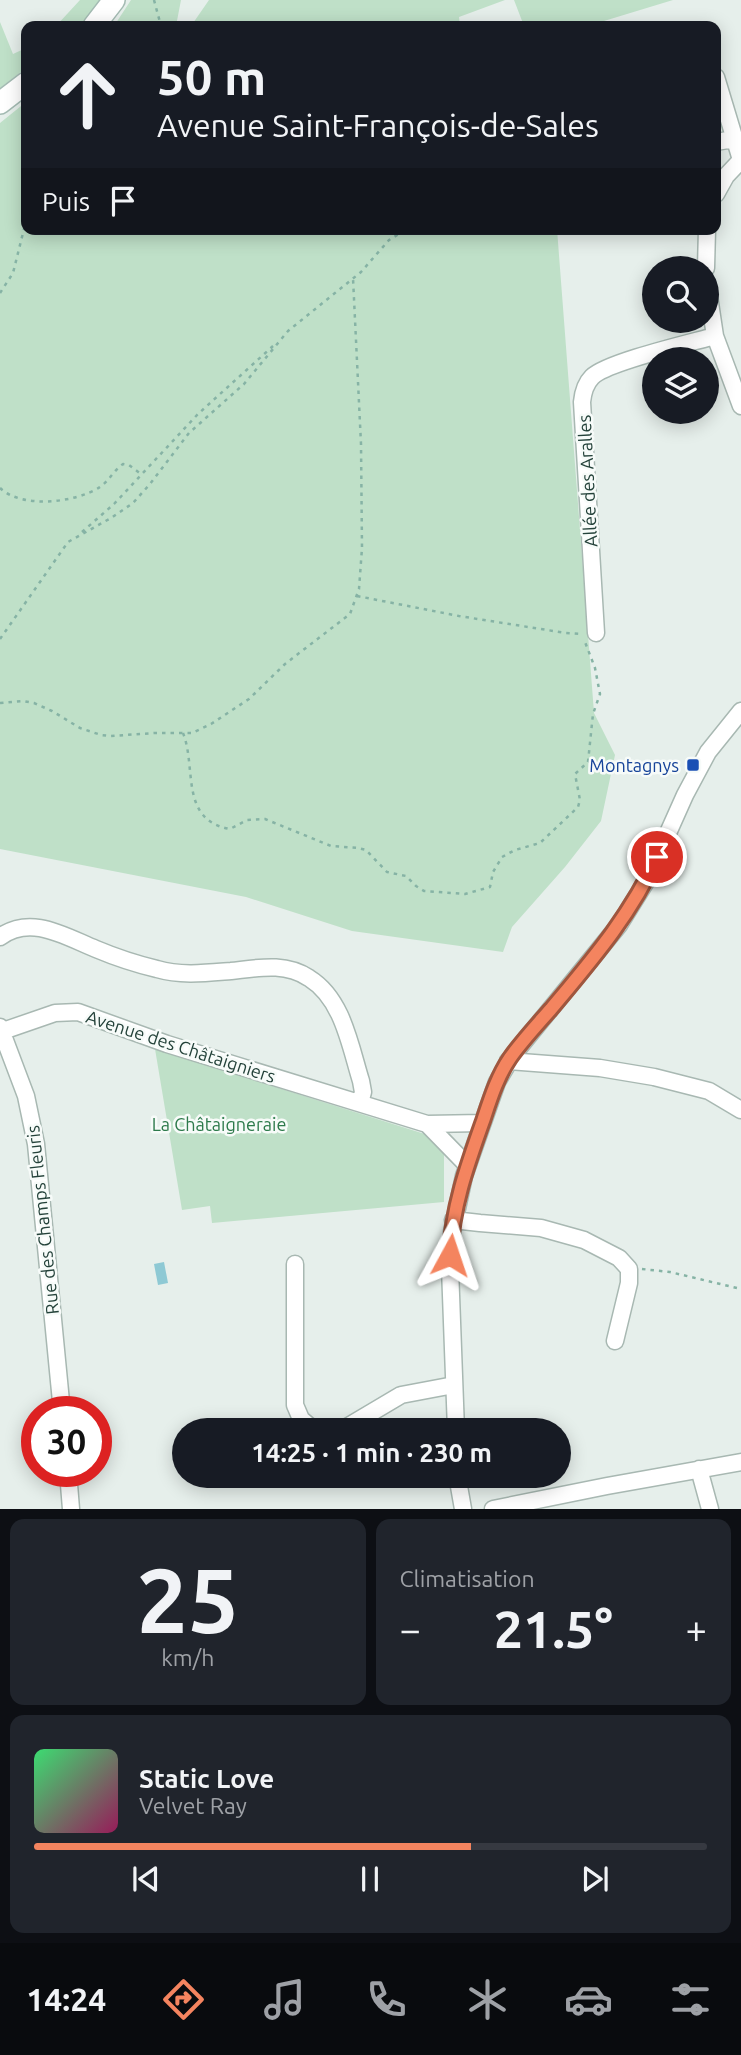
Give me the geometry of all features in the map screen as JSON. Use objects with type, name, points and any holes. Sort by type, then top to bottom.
[{"type":"main road","points":[[98,21],[114,0]]},
{"type":"main road","points":[[0,103],[21,87]]},
{"type":"street","points":[[721,94],[741,160],[721,185]]},
{"type":"street","points":[[721,141],[734,139]]},
{"type":"street","points":[[706,256],[707,235]]},
{"type":"street","points":[[715,333],[741,406]]},
{"type":"street","name":"Allée des Aralles","points":[[596,633],[582,402],[584,390],[591,377],[607,367],[715,336]]},
{"type":"street","points":[[455,1418],[450,1268],[453,1220],[467,1165],[497,1083],[508,1061],[619,925],[647,880],[685,795],[708,752],[741,711]]},
{"type":"street","points":[[0,937],[18,929],[46,929],[129,961],[175,973],[197,974],[275,967],[309,977],[327,993],[338,1013],[361,1081],[363,1092],[360,1103]]},
{"type":"street","name":"Avenue des Châtaigniers","points":[[1,1030],[55,1013],[78,1012],[167,1044],[427,1124],[482,1123]]},
{"type":"street","name":"Rue des Champs Fleuris","points":[[1,1030],[21,1081],[35,1136],[60,1396]]},
{"type":"street","points":[[508,1061],[600,1068],[654,1077],[709,1091],[741,1110]]},
{"type":"street","name":"Avenue des Châtaigniers","points":[[427,1124],[467,1165]]},
{"type":"street","points":[[453,1220],[541,1228],[584,1240],[620,1258],[629,1269],[629,1283],[615,1341]]},
{"type":"street","points":[[295,1264],[295,1405],[301,1418]]},
{"type":"street","points":[[362,1418],[401,1395],[454,1385]]},
{"type":"street","points":[[493,1509],[516,1507],[741,1462]]},
{"type":"street","points":[[699,1469],[710,1509]]},
{"type":"street","points":[[69,1487],[71,1509]]},
{"type":"street","points":[[459,1488],[463,1509]]},
{"type":"path","points":[[154,0],[160,21]]},
{"type":"path","points":[[0,293],[13,273],[22,235]]},
{"type":"path","points":[[77,536],[114,504],[198,414],[298,322],[353,278],[389,240],[397,235]]},
{"type":"path","points":[[0,703],[34,703],[80,728],[101,735],[192,733],[211,724],[249,698],[285,664],[350,614],[357,596],[362,548],[363,494],[353,278]]},
{"type":"path","points":[[0,639],[68,542],[132,503],[189,433],[244,384],[279,341]]},
{"type":"path","points":[[0,494],[29,500],[62,501],[102,486],[123,464],[141,474]]},
{"type":"path","points":[[0,488],[10,495]]},
{"type":"path","points":[[183,733],[188,744],[190,779],[195,802],[200,812],[215,824],[230,829],[247,820],[265,819],[331,846],[366,850],[387,872],[406,876],[424,891],[465,894],[490,887],[493,872],[502,857],[540,843],[578,807],[580,800],[575,775],[588,762],[593,714],[600,694],[584,634],[566,634],[357,596]]},
{"type":"path","points":[[629,1269],[670,1272],[741,1289]]},
{"type":"green space","points":[[80,0],[104,0],[85,21],[61,21]]},
{"type":"green space","points":[[131,0],[181,0],[177,21],[117,21]]},
{"type":"green space","points":[[209,0],[505,0],[459,17],[459,21],[194,21]]},
{"type":"green space","points":[[514,0],[673,0],[604,21],[522,21]]},
{"type":"green space","points":[[0,22],[13,54],[21,50],[21,72],[0,88]]},
{"type":"green space","points":[[21,106],[21,235],[557,235],[594,713],[615,755],[601,821],[512,927],[503,952],[352,931],[246,897],[0,849],[0,123]]},
{"type":"green space","name":"La Châtaigneraie","points":[[155,1049],[431,1136],[442,1148],[444,1155],[444,1202],[212,1223],[210,1206],[182,1210]]},
{"type":"water","points":[[164,1262],[168,1283],[158,1285],[154,1264]]},
{"type":"place","name":"Montagnys","points":[[693,765]]},
{"type":"route","points":[[450,1255],[453,1220],[467,1165],[497,1083],[508,1061],[619,925],[643,888],[657,857]]}]
